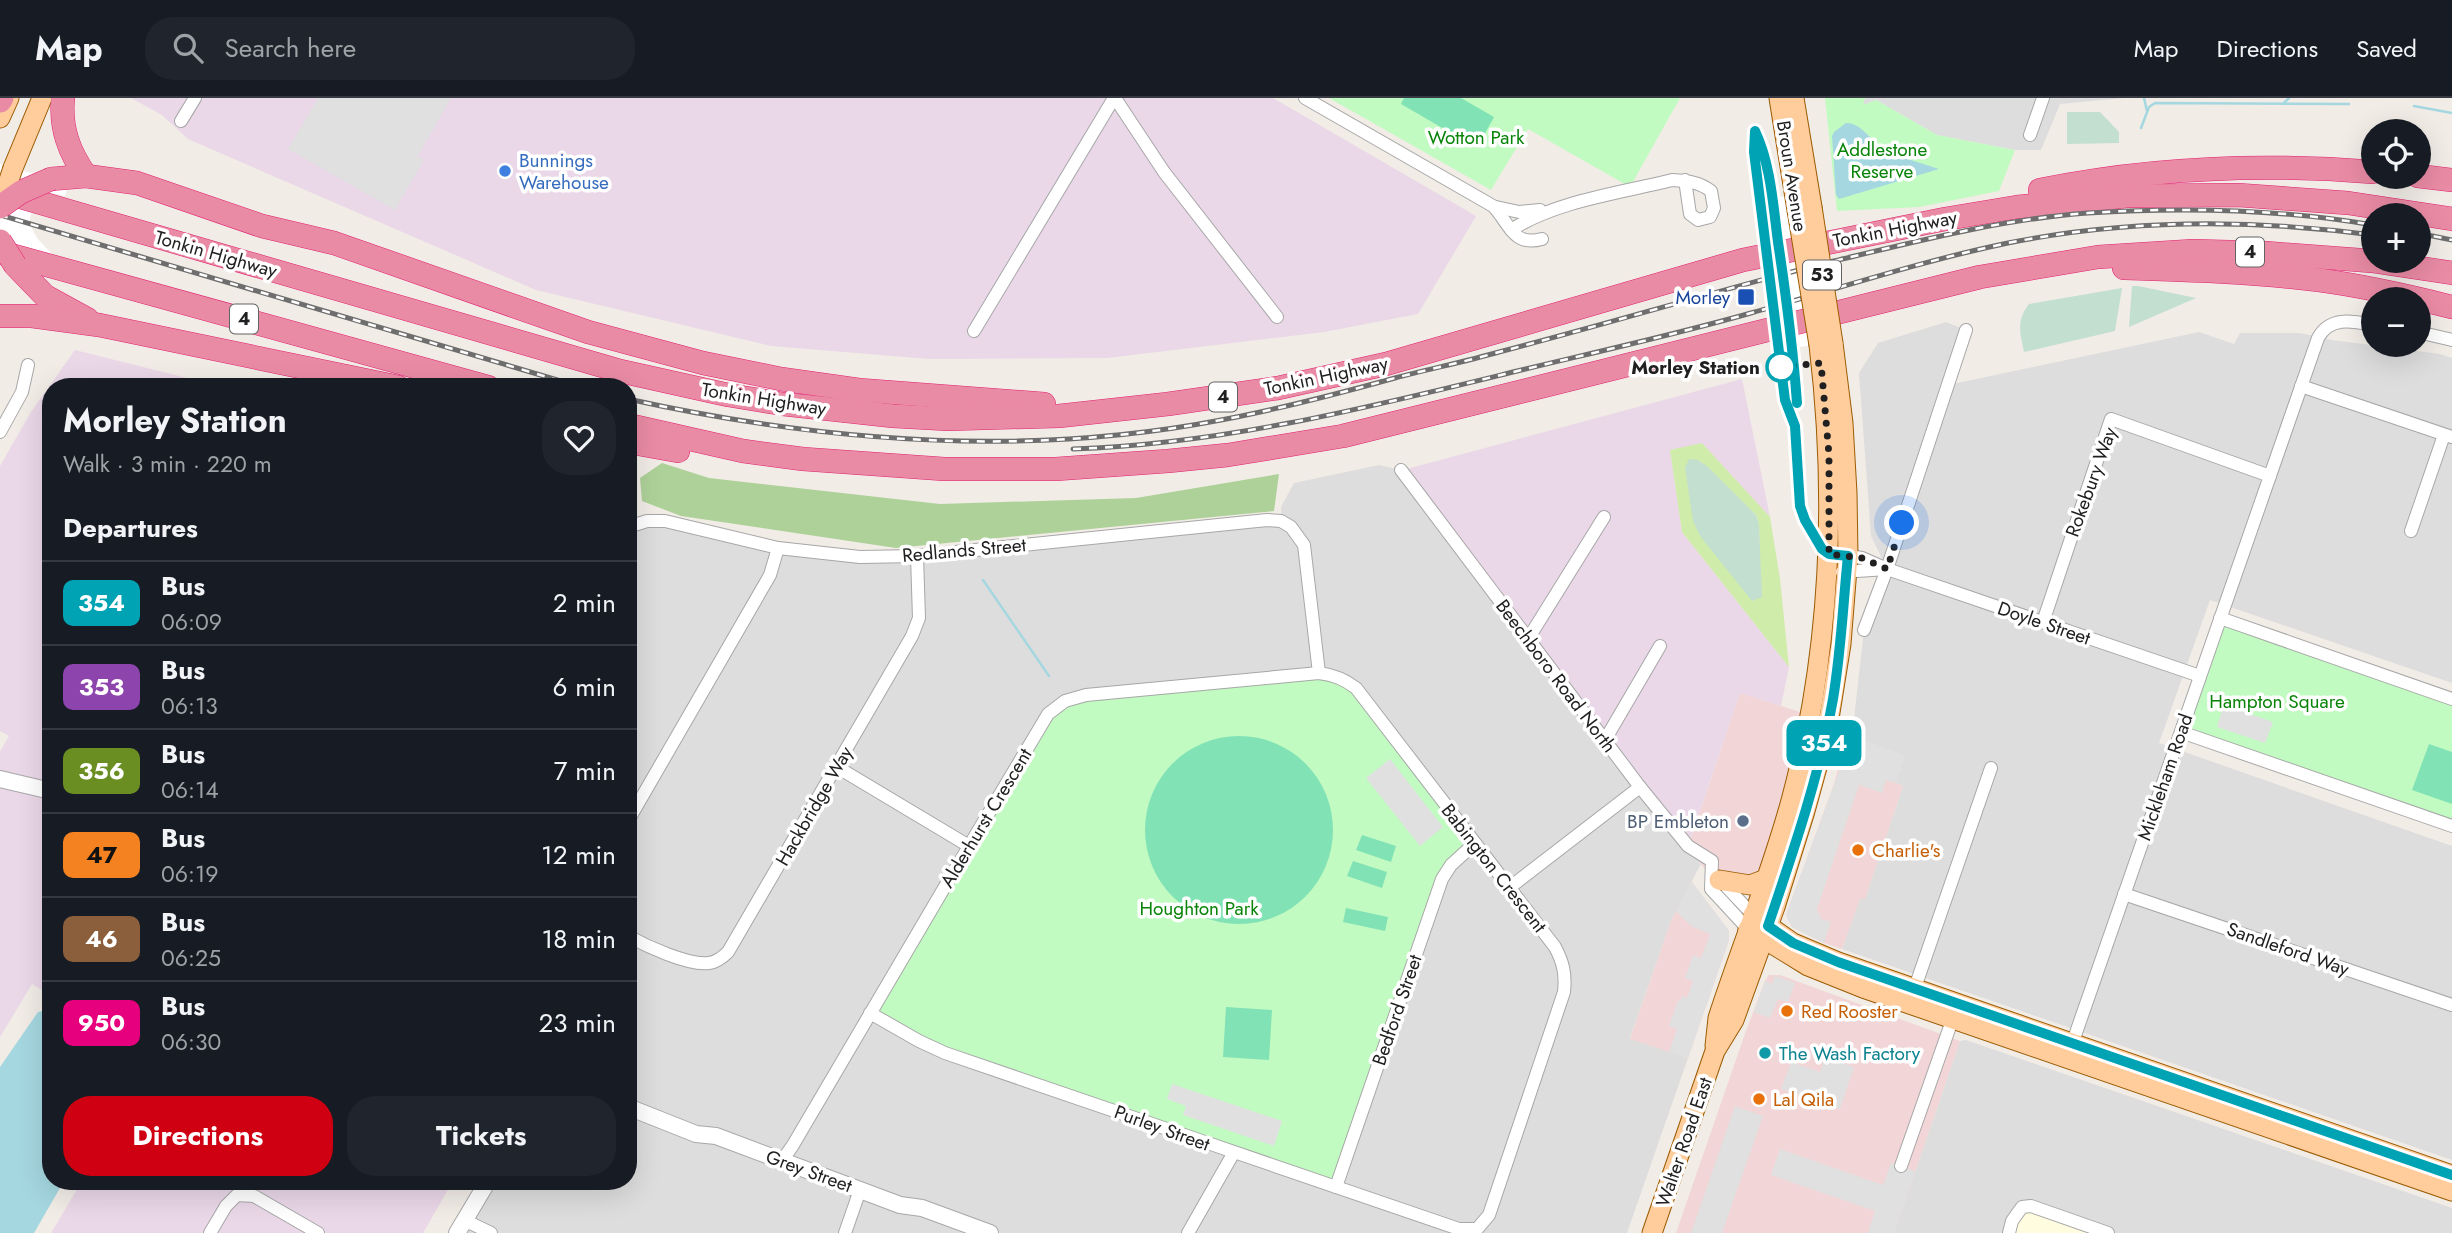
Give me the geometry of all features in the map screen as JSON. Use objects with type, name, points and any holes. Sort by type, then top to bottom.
[{"type":"highway","points":[[63,98],[66,138],[74,159],[86,176]]},
{"type":"highway","points":[[1909,226],[2041,190],[2095,180],[2159,173],[2297,167],[2361,171]]},
{"type":"highway","points":[[0,207],[20,192],[51,179],[86,176],[137,183],[262,226],[334,243],[588,332],[703,363],[781,379],[859,390],[1113,409]]},
{"type":"highway","points":[[2431,178],[2452,180]]},
{"type":"highway","name":"Tonkin Highway","points":[[0,191],[594,364],[728,395],[838,411],[948,419],[1059,416],[1218,397],[1332,377],[1386,364],[1743,260],[2017,207],[2164,195],[2238,195],[2311,199],[2452,219]]},
{"type":"highway","points":[[0,241],[7,258],[45,296],[99,325]]},
{"type":"highway","name":"4","points":[[637,427],[743,451],[944,469],[1000,470],[1168,461],[1286,447],[1367,430],[1914,292],[1980,277],[2098,257],[2193,251],[2266,253],[2372,261],[2452,273]]},
{"type":"highway","name":"4","points":[[7,258],[454,378]]},
{"type":"highway","points":[[2048,265],[2235,272],[2320,280],[2452,307]]},
{"type":"highway","points":[[0,316],[32,316],[99,325],[355,378]]},
{"type":"highway","points":[[637,443],[758,463],[803,458]]},
{"type":"main road","points":[[0,118],[9,98]]},
{"type":"main road","points":[[0,207],[7,175],[42,98]]},
{"type":"main road","name":"Broun Avenue","points":[[1779,98],[1805,209]]},
{"type":"main road","name":"Broun Avenue","points":[[1758,927],[1766,879],[1792,799],[1811,714],[1822,638],[1838,563],[1847,493],[1843,423],[1826,344],[1805,209],[1794,98]]},
{"type":"main road","name":"Broun Avenue","points":[[1758,927],[1805,811],[1827,731],[1841,644],[1838,563]]},
{"type":"main road","points":[[1715,878],[1750,885],[1766,879]]},
{"type":"main road","name":"Beechboro Road North","points":[[1758,927],[1808,966],[1911,997],[2452,1175]]},
{"type":"main road","name":"Beechboro Road North","points":[[1758,927],[1911,997]]},
{"type":"main road","name":"Walter Road East","points":[[1652,1233],[1715,1051],[1734,1020],[1752,968],[1758,927]]},
{"type":"main road","name":"Walter Road East","points":[[1715,1051],[1718,1018],[1758,927]]},
{"type":"main road","points":[[1752,968],[1774,962],[1808,966]]},
{"type":"main road","name":"Beechboro Road North","points":[[2070,1050],[2452,1191]]},
{"type":"street","points":[[181,121],[195,98]]},
{"type":"street","points":[[974,331],[1115,98],[1164,172],[1277,317]]},
{"type":"street","points":[[1305,98],[1493,206],[1518,212],[1557,208]]},
{"type":"street","points":[[2030,135],[2043,98]]},
{"type":"street","points":[[1511,230],[1535,216],[1557,208],[1672,180],[1685,180]]},
{"type":"street","points":[[1493,206],[1511,230],[1527,242],[1542,239]]},
{"type":"street","name":"Mickleham Road","points":[[2070,1050],[2318,338],[2323,330],[2337,322],[2361,323]]},
{"type":"street","points":[[1864,630],[1887,569],[1966,330]]},
{"type":"street","points":[[2431,335],[2452,340]]},
{"type":"street","points":[[0,432],[22,392],[28,365]]},
{"type":"street","points":[[2301,386],[2448,436],[2411,531]]},
{"type":"street","name":"Rokebury Way","points":[[2042,622],[2111,419],[2270,475]]},
{"type":"street","name":"Beechboro Road North","points":[[1401,470],[1640,787],[1688,846],[1712,861],[1715,878],[1711,889],[1758,927]]},
{"type":"street","points":[[1528,639],[1604,517]]},
{"type":"street","name":"Redlands Street","points":[[637,524],[665,521],[778,548],[860,557],[917,556],[1267,520],[1281,521],[1299,535],[1304,545],[1319,673]]},
{"type":"street","points":[[637,805],[770,575],[778,548]]},
{"type":"street","name":"Hackbridge Way","points":[[637,940],[657,950],[700,963],[712,963],[722,958],[912,636],[919,618],[917,556]]},
{"type":"street","name":"Doyle Street","points":[[1838,563],[1862,558],[1887,569],[2200,676]]},
{"type":"street","points":[[2220,618],[2452,699]]},
{"type":"street","points":[[1605,740],[1660,646]]},
{"type":"street","name":"Babington Crescent","points":[[1319,673],[1334,676],[1356,688],[1555,947],[1565,969],[1564,992],[1489,1215],[1479,1231],[1460,1229]]},
{"type":"street","name":"Alderhurst Crescent","points":[[782,1161],[1048,714],[1065,701],[1086,695],[1319,673]]},
{"type":"street","points":[[2180,732],[2452,826]]},
{"type":"street","points":[[837,767],[969,846]]},
{"type":"street","points":[[1911,997],[1991,768]]},
{"type":"street","points":[[0,779],[42,789]]},
{"type":"street","points":[[1509,888],[1640,787]]},
{"type":"street","name":"Bedford Street","points":[[1336,1187],[1442,879],[1451,865],[1474,844]]},
{"type":"street","name":"Sandleford Way","points":[[2124,894],[2452,1005]]},
{"type":"street","points":[[1901,1166],[1955,1012]]},
{"type":"street","name":"Purley Street","points":[[870,1013],[945,1053],[1233,1154],[1460,1229]]},
{"type":"street","name":"Grey Street","points":[[637,1111],[696,1134],[716,1136],[900,1205],[922,1208],[987,1233]]},
{"type":"street","points":[[1188,1233],[1233,1154]]},
{"type":"street","points":[[483,1190],[461,1227],[491,1233]]},
{"type":"street","points":[[845,1233],[860,1190]]},
{"type":"street","points":[[210,1233],[226,1206],[237,1195],[254,1196],[318,1233]]},
{"type":"street","points":[[2011,1227],[2022,1207],[2031,1206],[2108,1233]]},
{"type":"shaded area","points":[[131,98],[1273,98],[1476,216],[1418,314],[1324,332],[1107,358],[930,359],[771,346],[536,290],[188,139],[162,115]]},
{"type":"shaded area","points":[[318,98],[451,98],[418,156],[424,160],[395,210],[288,149]]},
{"type":"shaded area","points":[[1865,98],[2124,98],[2060,104],[2041,150],[2015,150],[1937,135],[1876,100],[1863,105]]},
{"type":"shaded area","points":[[1946,322],[1966,330],[1948,385],[2199,332],[2234,344],[2240,333],[2300,333],[2361,344],[2361,357],[2431,357],[2431,353],[2452,358],[2452,683],[2210,600],[2159,743],[2452,846],[2452,1160],[1842,949],[1860,898],[1865,899],[1903,786],[1895,783],[1905,756],[1852,736],[1864,630],[1887,569],[1871,536],[1859,373],[1878,343]]},
{"type":"shaded area","points":[[75,350],[187,378],[55,378]]},
{"type":"shaded area","points":[[1742,379],[1770,517],[1702,444],[1670,450],[1682,532],[1789,667],[1781,706],[1740,693],[1688,846],[1407,469]]},
{"type":"shaded area","points":[[42,396],[42,990],[32,984],[0,1037],[0,752],[9,736],[0,731],[0,466]]},
{"type":"shaded area","points":[[1379,465],[1401,470],[1701,864],[1671,921],[1630,1038],[1688,1058],[1627,1233],[458,1233],[483,1190],[637,1190],[637,523],[860,557],[1281,520],[1281,507],[1294,483]]},
{"type":"shaded area","points":[[1740,693],[1806,714],[1766,879],[1710,876],[1688,847]]},
{"type":"shaded area","points":[[2224,705],[2273,722],[2265,743],[2217,727]]},
{"type":"shaded area","points":[[1848,735],[1905,756],[1895,783],[1903,786],[1865,899],[1860,899],[1842,949],[1792,927],[1786,915],[1834,784]]},
{"type":"shaded area","points":[[1852,736],[1905,756],[1895,783],[1886,780],[1882,793],[1859,785],[1817,909],[1821,919],[1831,922],[1824,943],[1792,927],[1786,915]]},
{"type":"shaded area","points":[[1390,759],[1443,827],[1420,846],[1366,778]]},
{"type":"shaded area","points":[[1691,881],[1729,931],[1729,940],[1688,1058],[1630,1039],[1671,921]]},
{"type":"shaded area","points":[[1691,881],[1729,931],[1729,940],[1688,1058],[1669,1052],[1677,1029],[1669,1026],[1678,1000],[1680,1001],[1682,996],[1687,998],[1693,981],[1685,978],[1693,955],[1701,958],[1710,934],[1691,926],[1676,911]]},
{"type":"shaded area","points":[[1769,975],[1780,975],[1960,1041],[1894,1233],[1676,1233],[1746,1031]]},
{"type":"shaded area","points":[[1775,976],[1795,983],[1788,1002],[1778,999],[1770,1018],[1754,1012],[1765,981],[1772,984]]},
{"type":"shaded area","points":[[1966,1040],[2452,1208],[2452,1233],[1894,1233],[1960,1041]]},
{"type":"shaded area","points":[[1825,1057],[1854,1067],[1840,1109],[1781,1089],[1791,1062],[1820,1072]]},
{"type":"shaded area","points":[[1172,1084],[1282,1121],[1274,1146],[1183,1115],[1186,1106],[1167,1099]]},
{"type":"shaded area","points":[[1735,1106],[1763,1116],[1722,1233],[1691,1233]]},
{"type":"shaded area","points":[[1780,1149],[1883,1185],[1891,1163],[1915,1171],[1894,1233],[1868,1233],[1875,1211],[1771,1175]]},
{"type":"shaded area","points":[[77,1190],[448,1190],[423,1233],[51,1233]]},
{"type":"shaded area","points":[[2022,1207],[2107,1233],[2009,1233]]},
{"type":"green space","name":"Wotton Park","points":[[1329,98],[1680,98],[1630,187],[1528,129],[1491,190]]},
{"type":"green space","points":[[1404,98],[1461,98],[1494,117],[1477,148],[1401,104]]},
{"type":"green space","name":"Addlestone Reserve","points":[[1825,98],[1865,98],[1863,105],[1876,100],[1937,135],[2015,150],[1999,191],[1919,207],[1837,211]]},
{"type":"green space","points":[[2067,112],[2100,112],[2119,132],[2119,143],[2067,144]]},
{"type":"green space","points":[[2132,286],[2138,286],[2196,298],[2129,327]]},
{"type":"green space","points":[[2122,288],[2115,331],[2024,352],[2020,333],[2021,321],[2029,304]]},
{"type":"green space","points":[[1702,443],[1770,517],[1780,579],[1789,667],[1682,532],[1670,450]],"holes":[[[1699,460],[1756,515],[1759,524],[1761,597]]]},
{"type":"green space","points":[[1689,459],[1698,460],[1708,467],[1756,515],[1759,524],[1762,597],[1752,601],[1700,536],[1693,521],[1685,468]]},
{"type":"green space","points":[[662,463],[709,478],[940,504],[1136,498],[1279,474],[1274,511],[896,548],[681,516],[642,501],[640,478]]},
{"type":"green space","name":"Hampton Square","points":[[2220,618],[2452,699],[2452,826],[2181,732]]},
{"type":"green space","name":"Houghton Park","points":[[1319,673],[1347,681],[1474,844],[1451,865],[1336,1187],[945,1053],[870,1013],[1048,714],[1065,701]]},
{"type":"green space","points":[[1239,736],[1275,743],[1305,764],[1326,794],[1333,830],[1326,866],[1305,896],[1275,917],[1239,924],[1203,917],[1173,896],[1152,866],[1145,830],[1152,794],[1173,764],[1203,743]]},
{"type":"green space","points":[[2429,744],[2452,752],[2452,804],[2412,790]]},
{"type":"green space","points":[[1362,835],[1396,846],[1391,862],[1356,850]]},
{"type":"green space","points":[[1353,861],[1387,872],[1382,888],[1347,876]]},
{"type":"green space","points":[[1346,908],[1388,917],[1385,931],[1343,922]]},
{"type":"green space","points":[[1226,1007],[1272,1010],[1269,1060],[1223,1057]]},
{"type":"water","points":[[1846,123],[1859,128],[1892,152],[1939,169],[1839,199],[1836,195],[1832,136]]},
{"type":"water","points":[[42,1011],[42,1190],[59,1190],[34,1233],[0,1233],[0,1067],[38,1012]]},
{"type":"pier","points":[[0,164],[68,184],[65,196],[51,193],[45,195],[30,218],[30,225],[37,238],[53,255],[0,261]]},
{"type":"pier","points":[[1798,194],[1815,345],[1784,349],[1766,199]]},
{"type":"waterway","points":[[2144,98],[2147,111]]},
{"type":"waterway","points":[[2284,103],[2289,98]]},
{"type":"waterway","points":[[2141,128],[2149,107],[2155,103],[2349,104]]},
{"type":"waterway","points":[[2414,106],[2452,113]]},
{"type":"waterway","points":[[983,580],[1049,676]]},
{"type":"railway","points":[[637,401],[775,426],[924,440],[1073,439],[1147,432],[1221,420],[1308,401],[1486,356],[1834,261],[2024,220],[2088,213],[2195,210],[2267,213],[2361,223]]},
{"type":"railway","points":[[0,215],[551,378]]},
{"type":"railway","points":[[1073,449],[1182,440],[1344,412],[1690,329],[1943,258],[2053,235],[2099,229],[2190,224],[2282,226],[2361,234]]},
{"type":"railway","points":[[2431,236],[2452,240]]},
{"type":"bus line","name":"354","points":[[1797,403],[1793,350],[1764,150],[1755,131],[1754,152],[1785,400],[1795,426],[1800,506],[1815,540],[1822,549],[1829,554],[1848,556],[1841,644],[1827,731],[1792,855],[1768,926],[1809,951],[1914,990],[2452,1175]]},
{"type":"place","name":"Bunnings Warehouse","points":[[505,171]]},
{"type":"place","name":"Morley","points":[[1746,297]]},
{"type":"place","name":"Morley Station","points":[[1781,367]]},
{"type":"place","name":"BP Embleton","points":[[1743,821]]},
{"type":"place","name":"Charlie's","points":[[1858,850]]},
{"type":"place","name":"Red Rooster","points":[[1787,1011]]},
{"type":"place","name":"The Wash Factory","points":[[1765,1053]]},
{"type":"place","name":"Lal Qila","points":[[1759,1099]]},
{"type":"route","points":[[1781,367],[1821,363],[1829,455],[1829,554],[1862,558],[1887,569],[1902,523]]}]
